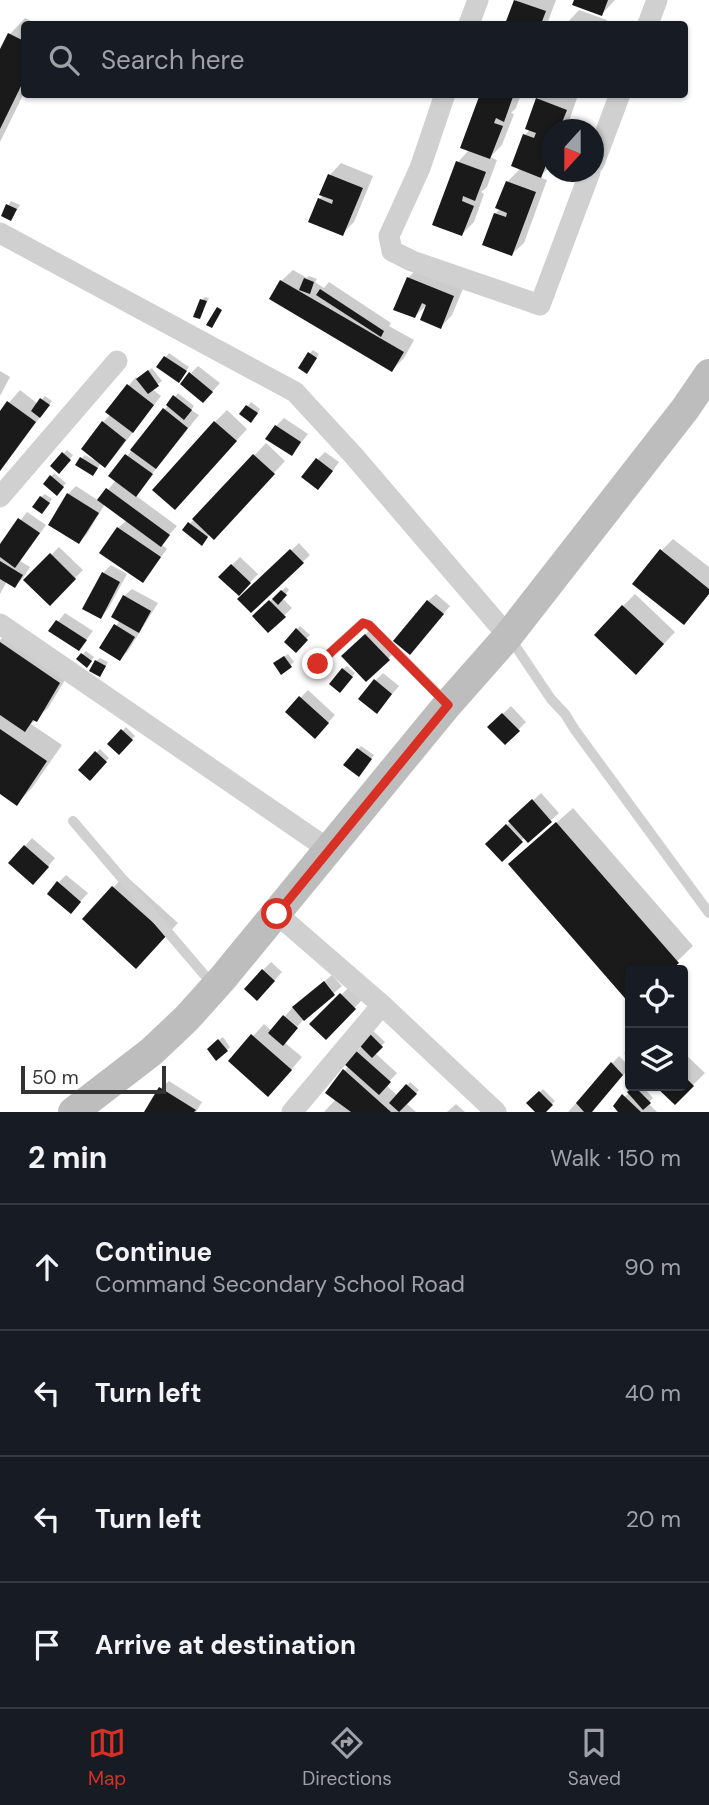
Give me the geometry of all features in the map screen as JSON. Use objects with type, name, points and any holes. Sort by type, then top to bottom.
[{"type":"main road","points":[[73,1112],[150,1052],[215,987],[508,636],[685,409],[709,374]]},
{"type":"street","points":[[470,21],[478,0]]},
{"type":"street","points":[[649,21],[657,0]]},
{"type":"street","points":[[444,98],[420,168],[389,236],[392,251],[412,261],[540,305],[586,182]]},
{"type":"street","points":[[604,135],[618,98]]},
{"type":"street","points":[[0,233],[295,392],[354,456],[508,636]]},
{"type":"street","points":[[0,496],[117,361]]},
{"type":"street","points":[[0,624],[328,849]]},
{"type":"street","points":[[277,914],[382,1004],[496,1112]]},
{"type":"street","points":[[292,1112],[382,1004]]},
{"type":"lane","points":[[318,664],[363,623],[369,625],[448,705]]},
{"type":"lane","points":[[508,636],[551,699],[565,714],[709,912]]},
{"type":"lane","points":[[73,821],[215,987]]},
{"type":"building","points":[[514,0],[546,11],[542,21],[506,21]]},
{"type":"building","points":[[574,0],[608,0],[602,16],[572,5]]},
{"type":"building","points":[[8,33],[21,40],[21,86],[0,129],[0,49]]},
{"type":"building","points":[[479,98],[513,98],[504,122],[496,118],[494,123],[503,126],[490,159],[460,148]]},
{"type":"building","points":[[536,98],[567,110],[563,119],[541,119],[541,178],[511,166],[523,134],[534,138],[536,133],[525,129]]},
{"type":"building","points":[[456,161],[486,172],[475,201],[463,196],[462,201],[474,206],[462,236],[432,225]]},
{"type":"building","points":[[328,174],[363,188],[343,236],[308,222],[318,198],[332,204],[333,200],[319,195]]},
{"type":"building","points":[[506,181],[536,192],[512,256],[482,245],[494,213],[506,217],[507,213],[495,208]]},
{"type":"building","points":[[6,204],[17,209],[11,221],[1,216]]},
{"type":"building","points":[[407,277],[454,296],[441,329],[420,320],[426,305],[422,303],[415,318],[393,310]]},
{"type":"building","points":[[304,278],[314,282],[310,294],[299,290]]},
{"type":"building","points":[[280,280],[404,352],[392,372],[269,299]]},
{"type":"building","points":[[320,289],[384,331],[381,337],[316,295]]},
{"type":"building","points":[[200,299],[207,301],[200,319],[193,317]]},
{"type":"building","points":[[217,307],[222,310],[212,328],[206,325]]},
{"type":"building","points":[[308,352],[317,358],[307,374],[298,368]]},
{"type":"building","points":[[164,356],[187,371],[179,383],[156,367]]},
{"type":"building","points":[[148,370],[159,386],[148,394],[136,379]]},
{"type":"building","points":[[189,372],[213,392],[203,403],[180,384]]},
{"type":"building","points":[[127,384],[154,405],[133,433],[105,412]]},
{"type":"building","points":[[173,395],[192,410],[184,420],[166,405]]},
{"type":"building","points":[[40,398],[50,405],[40,418],[31,411]]},
{"type":"building","points":[[7,401],[36,422],[0,471],[0,411]]},
{"type":"building","points":[[246,405],[258,413],[251,423],[239,414]]},
{"type":"building","points":[[163,408],[188,428],[156,469],[130,450]]},
{"type":"building","points":[[102,421],[126,440],[105,468],[81,449]]},
{"type":"building","points":[[214,421],[237,441],[175,510],[152,490]]},
{"type":"building","points":[[275,425],[301,442],[292,456],[265,439]]},
{"type":"building","points":[[62,452],[71,460],[59,474],[50,466]]},
{"type":"building","points":[[125,454],[153,474],[136,497],[108,476]]},
{"type":"building","points":[[253,454],[275,474],[214,540],[192,519]]},
{"type":"building","points":[[80,457],[98,468],[93,476],[75,465]]},
{"type":"building","points":[[316,458],[333,471],[318,490],[301,477]]},
{"type":"building","points":[[50,475],[64,487],[57,496],[43,484]]},
{"type":"building","points":[[106,488],[170,535],[161,547],[97,500]]},
{"type":"building","points":[[67,493],[99,513],[79,544],[48,525]]},
{"type":"building","points":[[40,496],[50,503],[42,514],[32,507]]},
{"type":"building","points":[[18,518],[40,533],[15,568],[0,557],[0,544]]},
{"type":"building","points":[[188,522],[208,537],[202,546],[182,530]]},
{"type":"building","points":[[117,527],[161,557],[143,583],[99,553]]},
{"type":"building","points":[[290,549],[304,563],[251,613],[237,599]]},
{"type":"building","points":[[660,549],[709,589],[709,594],[684,625],[632,584]]},
{"type":"building","points":[[50,553],[76,579],[50,606],[23,580]]},
{"type":"building","points":[[0,561],[23,575],[15,588],[0,579]]},
{"type":"building","points":[[231,564],[251,583],[239,596],[218,577]]},
{"type":"building","points":[[102,572],[120,582],[101,619],[82,609]]},
{"type":"building","points":[[281,590],[287,595],[278,605],[272,599]]},
{"type":"building","points":[[123,595],[151,611],[139,633],[111,617]]},
{"type":"building","points":[[269,600],[286,617],[268,633],[252,616]]},
{"type":"building","points":[[427,600],[444,614],[410,655],[393,641]]},
{"type":"building","points":[[622,605],[664,644],[636,675],[594,635]]},
{"type":"building","points":[[56,620],[87,640],[79,651],[48,631]]},
{"type":"building","points":[[114,624],[135,637],[120,661],[99,648]]},
{"type":"building","points":[[296,628],[308,640],[296,653],[284,642]]},
{"type":"building","points":[[365,634],[390,660],[366,682],[341,656]]},
{"type":"building","points":[[0,642],[60,683],[37,722],[33,720],[25,732],[0,715]]},
{"type":"building","points":[[81,653],[92,661],[87,668],[76,659]]},
{"type":"building","points":[[284,656],[292,667],[281,675],[273,663]]},
{"type":"building","points":[[95,660],[106,666],[100,677],[89,671]]},
{"type":"building","points":[[342,668],[353,677],[340,693],[329,684]]},
{"type":"building","points":[[374,679],[392,694],[377,714],[358,699]]},
{"type":"building","points":[[299,696],[329,723],[315,739],[285,712]]},
{"type":"building","points":[[502,713],[520,731],[505,745],[487,727]]},
{"type":"building","points":[[0,729],[47,761],[17,806],[0,794]]},
{"type":"building","points":[[121,729],[133,740],[119,755],[107,744]]},
{"type":"building","points":[[357,748],[372,759],[359,777],[343,765]]},
{"type":"building","points":[[95,751],[107,762],[90,781],[78,770]]},
{"type":"building","points":[[532,799],[552,822],[528,843],[508,821]]},
{"type":"building","points":[[556,822],[679,963],[625,965],[625,998],[508,864]]},
{"type":"building","points":[[506,824],[523,842],[502,862],[485,844]]},
{"type":"building","points":[[24,845],[49,867],[33,885],[8,863]]},
{"type":"building","points":[[57,881],[81,902],[71,914],[47,894]]},
{"type":"building","points":[[112,886],[167,935],[136,969],[82,919]]},
{"type":"building","points":[[262,969],[275,981],[257,1001],[244,989]]},
{"type":"building","points":[[324,981],[335,995],[304,1021],[292,1007]]},
{"type":"building","points":[[340,993],[356,1009],[326,1040],[309,1024]]},
{"type":"building","points":[[283,1015],[298,1028],[283,1046],[268,1033]]},
{"type":"building","points":[[367,1031],[383,1047],[372,1058],[356,1042]]},
{"type":"building","points":[[251,1034],[292,1070],[268,1097],[228,1061]]},
{"type":"building","points":[[218,1039],[228,1051],[216,1061],[207,1049]]},
{"type":"building","points":[[355,1050],[391,1082],[379,1095],[343,1063]]},
{"type":"building","points":[[611,1062],[623,1075],[592,1112],[584,1112],[576,1103]]},
{"type":"building","points":[[343,1069],[391,1112],[351,1112],[325,1093]]},
{"type":"building","points":[[688,1080],[694,1086],[675,1105],[660,1091],[688,1091]]},
{"type":"building","points":[[406,1084],[417,1094],[399,1112],[389,1103]]},
{"type":"building","points":[[159,1087],[196,1110],[144,1112]]},
{"type":"building","points":[[539,1091],[553,1105],[546,1112],[535,1112],[526,1103]]},
{"type":"building","points":[[639,1091],[651,1103],[643,1110],[627,1092]]},
{"type":"building","points":[[622,1094],[641,1112],[618,1112],[613,1106]]},
{"type":"route","points":[[277,914],[448,705],[369,625],[363,623],[318,664]]}]
